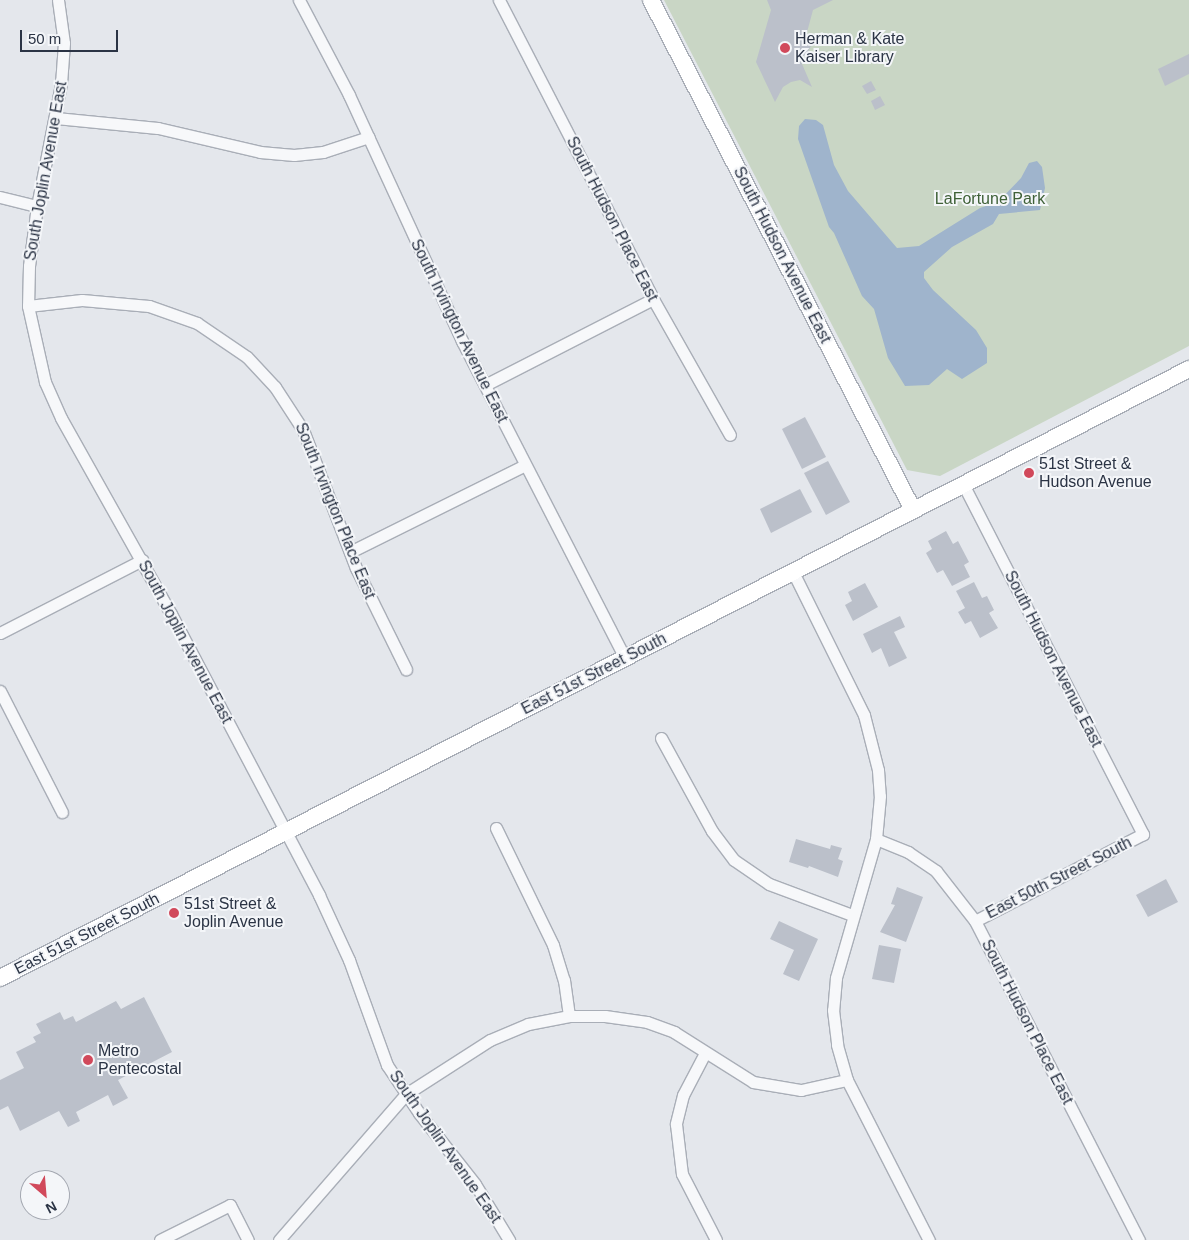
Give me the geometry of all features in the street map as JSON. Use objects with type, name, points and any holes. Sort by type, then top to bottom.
[{"type":"main road","name":"South Hudson Avenue East","points":[[650,0],[913,510]]},
{"type":"main road","name":"East 51st Street South","points":[[0,978],[1189,369]]},
{"type":"street","name":"South Joplin Avenue East","points":[[58,0],[63,64],[56,118],[37,206],[29,266],[28,306],[37,358],[53,403],[142,560],[330,919],[388,1066],[406,1094],[452,1152],[508,1240]]},
{"type":"street","name":"South Irvington Avenue East","points":[[299,0],[369,137],[430,274],[525,465],[625,658]]},
{"type":"street","name":"South Hudson Place East","points":[[499,0],[653,299],[730,435]]},
{"type":"street","points":[[56,118],[158,128],[260,152],[294,155],[324,152],[369,137]]},
{"type":"street","points":[[0,197],[37,206]]},
{"type":"street","points":[[485,385],[653,299]]},
{"type":"street","name":"South Irvington Place East","points":[[28,306],[82,300],[149,306],[197,323],[227,341],[265,375],[291,408],[308,439],[350,552],[406,669]]},
{"type":"street","points":[[350,552],[525,465]]},
{"type":"street","name":"South Hudson Avenue East","points":[[963,484],[1143,834]]},
{"type":"street","points":[[0,633],[142,560]]},
{"type":"street","points":[[793,572],[848,682],[871,737],[880,796],[876,840],[852,915],[836,978],[833,1010],[837,1045],[847,1080],[929,1240]]},
{"type":"street","points":[[0,691],[62,812]]},
{"type":"street","points":[[661,738],[712,831],[734,860],[769,884],[852,915]]},
{"type":"street","points":[[496,828],[553,945],[564,980],[569,1016]]},
{"type":"street","name":"East 50th Street South","points":[[975,921],[1143,834]]},
{"type":"street","name":"South Hudson Place East","points":[[876,840],[908,852],[936,871],[975,921],[1139,1240]]},
{"type":"street","points":[[279,1240],[406,1094],[490,1040],[528,1024],[569,1016],[605,1016],[647,1022],[674,1032],[753,1082],[773,1088],[801,1090],[847,1080]]},
{"type":"street","points":[[705,1053],[683,1095],[676,1124],[682,1174],[716,1240]]},
{"type":"street","points":[[160,1240],[230,1205],[248,1240]]},
{"type":"green space","name":"LaFortune Park","points":[[664,0],[1189,0],[1189,346],[940,476],[907,470]]},
{"type":"water","points":[[805,119],[816,120],[823,125],[834,165],[848,191],[897,248],[919,246],[980,208],[998,202],[1021,178],[1029,163],[1037,161],[1042,167],[1045,188],[1040,210],[999,214],[993,224],[952,247],[924,272],[924,278],[933,290],[976,330],[987,348],[987,363],[962,379],[947,369],[929,385],[905,386],[888,358],[874,309],[862,296],[834,233],[829,227],[798,139],[799,126]]},
{"type":"building","name":"Herman & Kate Kaiser Library","points":[[767,0],[833,0],[813,10],[806,36],[811,46],[806,55],[799,57],[812,87],[800,80],[791,82],[783,87],[775,102],[756,62],[771,10]]},
{"type":"building","points":[[1189,54],[1189,74],[1165,86],[1158,69]]},
{"type":"building","points":[[871,81],[876,90],[867,94],[862,86]]},
{"type":"building","points":[[880,96],[885,105],[875,110],[871,101]]},
{"type":"building","points":[[805,417],[826,457],[802,469],[782,429]]},
{"type":"building","points":[[828,461],[850,502],[826,515],[804,473]]},
{"type":"building","points":[[800,489],[812,512],[771,533],[760,509]]},
{"type":"building","points":[[946,531],[953,544],[958,541],[969,562],[964,565],[970,577],[952,586],[943,570],[937,573],[926,553],[932,549],[928,541]]},
{"type":"building","points":[[974,582],[982,598],[987,596],[994,610],[989,613],[998,628],[980,638],[971,621],[965,624],[958,612],[965,608],[956,591]]},
{"type":"building","points":[[865,583],[878,607],[853,621],[845,605],[852,601],[848,592]]},
{"type":"building","points":[[900,616],[905,627],[894,632],[907,658],[889,667],[881,648],[872,653],[863,634]]},
{"type":"building","points":[[796,839],[830,849],[831,845],[842,848],[838,859],[843,861],[838,877],[809,866],[808,868],[789,862]]},
{"type":"building","points":[[1166,879],[1178,902],[1148,917],[1136,895]]},
{"type":"building","points":[[897,887],[923,897],[906,942],[880,932],[895,905],[891,904]]},
{"type":"building","points":[[779,921],[818,939],[799,981],[783,974],[794,950],[770,939]]},
{"type":"building","points":[[879,945],[901,949],[894,983],[872,979]]},
{"type":"building","name":"Metro Pentecostal","points":[[144,997],[172,1052],[118,1080],[128,1098],[113,1106],[108,1095],[76,1112],[80,1121],[68,1127],[59,1111],[20,1131],[8,1106],[0,1110],[0,1080],[24,1068],[16,1052],[36,1042],[33,1037],[41,1033],[36,1024],[60,1012],[64,1020],[73,1016],[76,1022],[116,1001],[121,1009]]},
{"type":"place","name":"Herman & Kate Kaiser Library","points":[[785,48]]},
{"type":"place","name":"51st Street & Hudson Avenue","points":[[1029,473]]},
{"type":"place","name":"51st Street & Joplin Avenue","points":[[174,913]]},
{"type":"place","name":"Metro Pentecostal","points":[[88,1060]]}]
